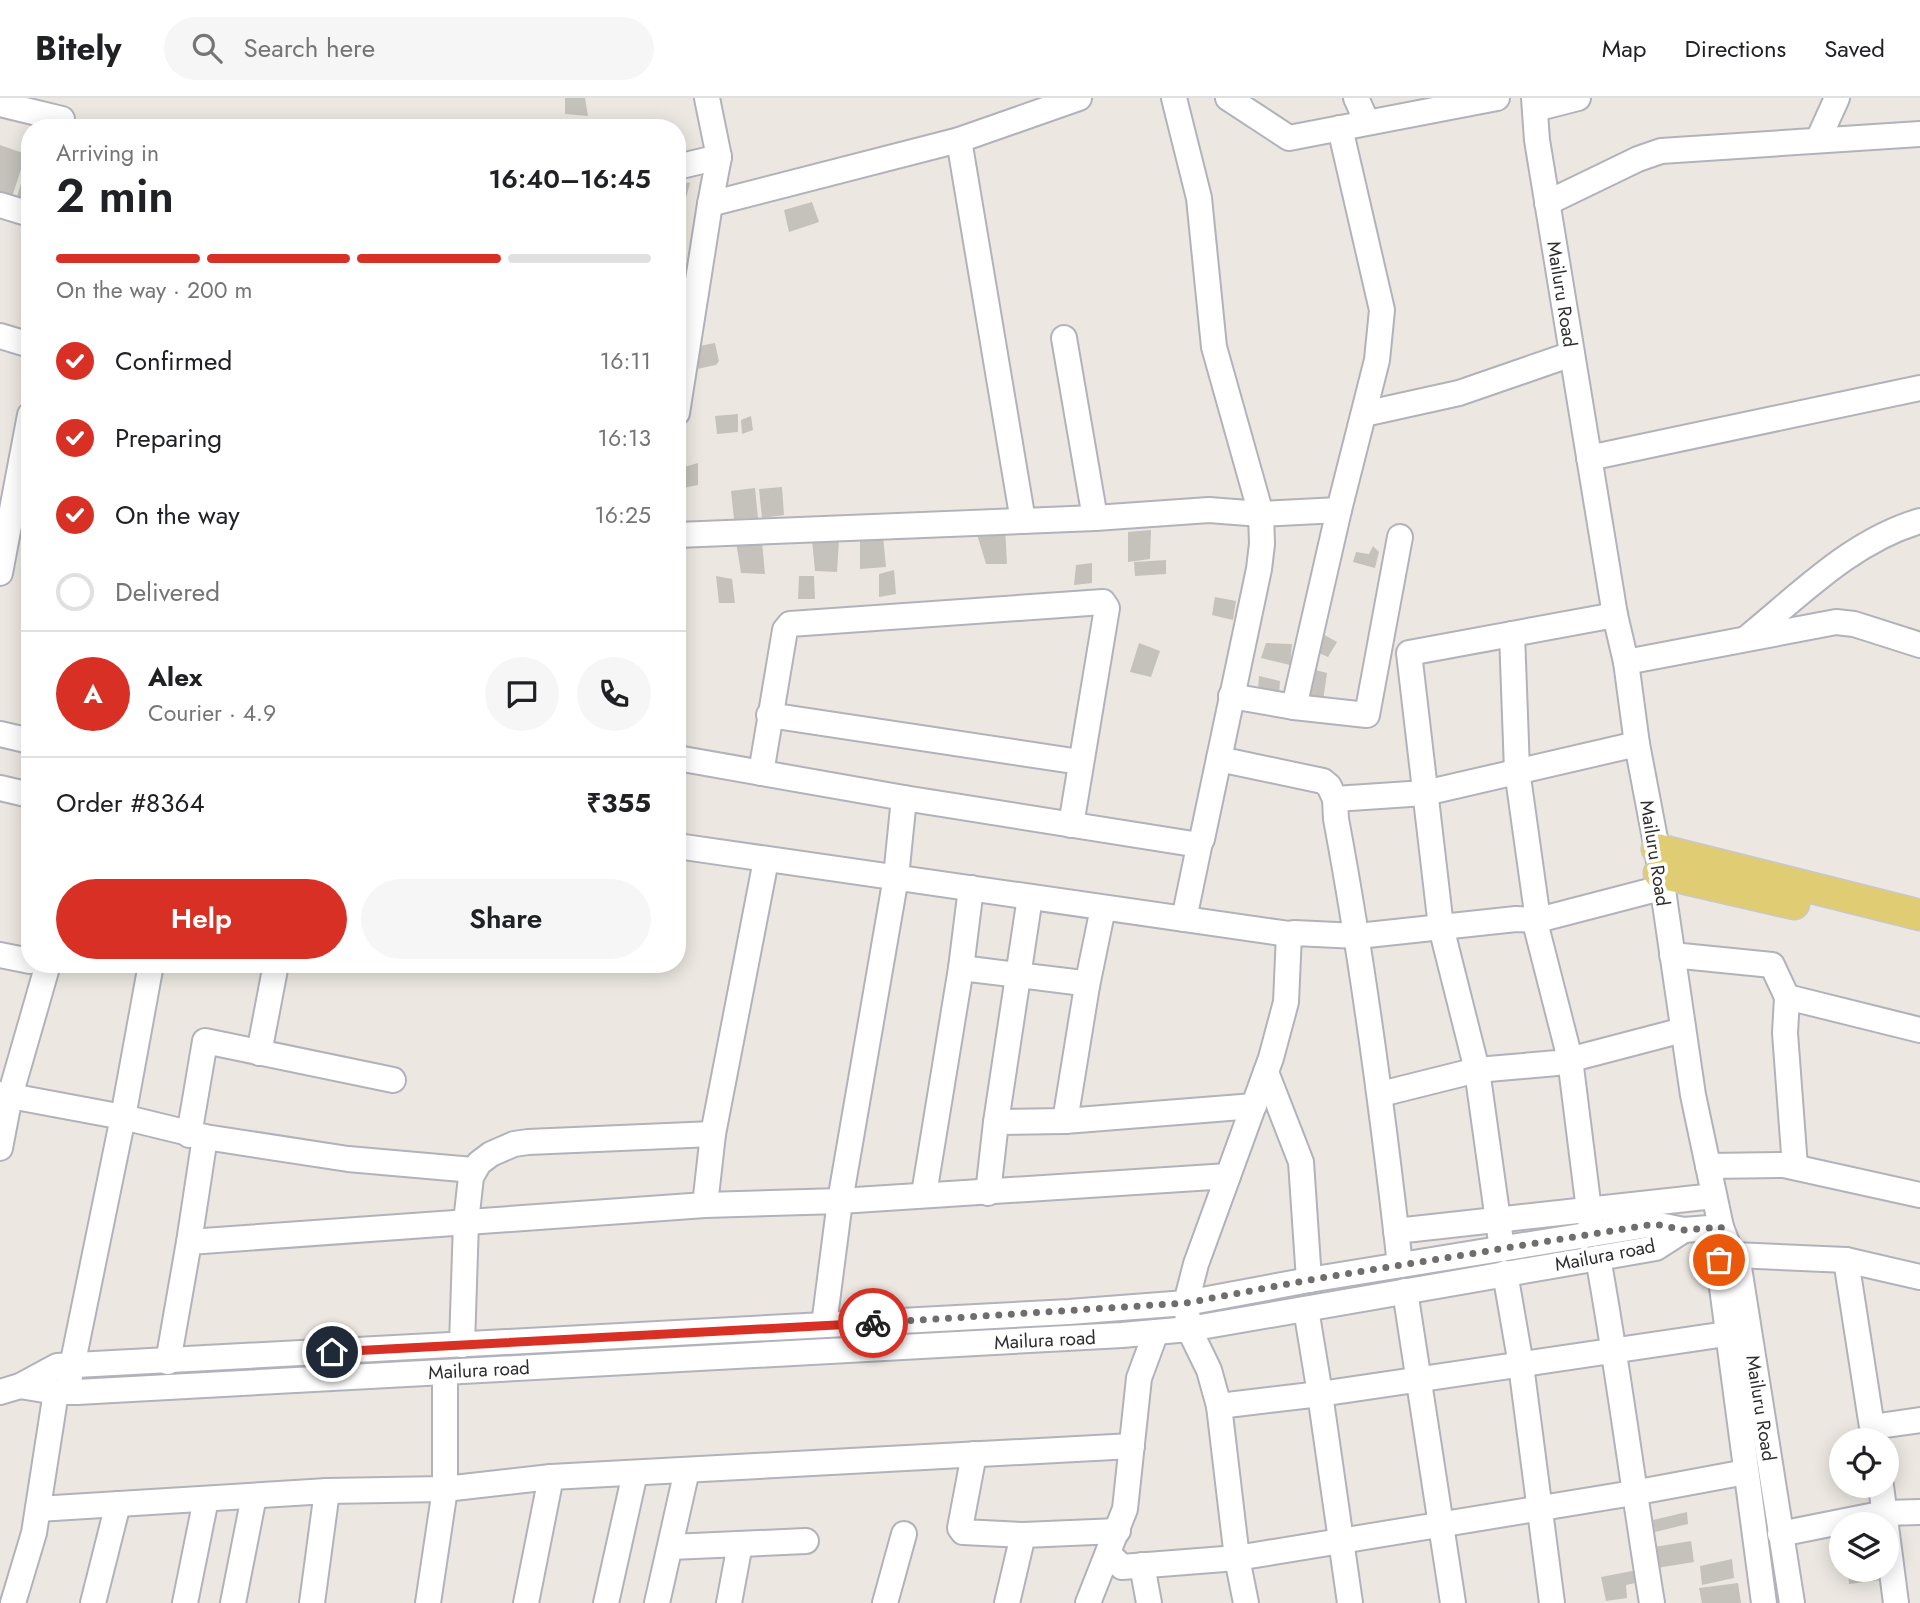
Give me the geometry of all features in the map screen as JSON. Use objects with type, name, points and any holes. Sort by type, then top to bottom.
[{"type":"main road","points":[[1659,870],[1920,915]]},
{"type":"main road","points":[[1659,870],[1920,934]]},
{"type":"street","points":[[686,356],[719,158],[707,98]]},
{"type":"street","points":[[710,204],[959,140],[1079,98]]},
{"type":"street","points":[[1174,98],[1199,198],[1214,346],[1261,514],[1262,544],[1259,569],[1184,919]]},
{"type":"street","points":[[1228,98],[1289,138],[1497,98]]},
{"type":"street","points":[[1356,98],[1378,120]]},
{"type":"street","points":[[1378,120],[1405,98]]},
{"type":"street","points":[[1534,103],[1578,98]]},
{"type":"street","points":[[1818,140],[1837,98]]},
{"type":"street","name":"Mailuru Road","points":[[1534,103],[1536,141],[1615,615],[1626,662],[1693,1094],[1726,1246],[1738,1264],[1793,1603]]},
{"type":"street","points":[[0,104],[62,119]]},
{"type":"street","points":[[1294,707],[1377,360],[1382,310],[1340,128]]},
{"type":"street","points":[[1547,203],[1638,159],[1661,151],[1920,134]]},
{"type":"street","points":[[959,140],[1023,521]]},
{"type":"street","points":[[686,165],[719,158]]},
{"type":"street","points":[[0,205],[21,211]]},
{"type":"street","points":[[0,336],[21,342]]},
{"type":"street","points":[[1064,338],[1095,518]]},
{"type":"street","points":[[1364,414],[1460,393],[1572,354]]},
{"type":"street","points":[[1589,458],[1920,388]]},
{"type":"street","points":[[0,573],[21,462]]},
{"type":"street","points":[[686,535],[1095,518],[1209,510],[1261,514],[1339,510]]},
{"type":"street","points":[[1744,639],[1851,553],[1884,534],[1920,521]]},
{"type":"street","points":[[1231,696],[1294,707],[1367,715],[1399,537]]},
{"type":"street","points":[[761,773],[785,631],[790,624],[1102,602],[1107,608],[1071,825]]},
{"type":"street","points":[[1502,1249],[1477,1070],[1441,927],[1409,653],[1615,615]]},
{"type":"street","points":[[1626,662],[1845,622],[1920,645]]},
{"type":"street","points":[[1512,634],[1517,770],[1538,920],[1535,922],[1570,1059],[1590,1222]]},
{"type":"street","points":[[769,715],[1080,762]]},
{"type":"street","points":[[0,734],[21,739]]},
{"type":"street","points":[[1335,799],[1425,793],[1637,744]]},
{"type":"street","points":[[1219,759],[1323,781],[1329,786],[1335,799],[1381,1094],[1400,1265]]},
{"type":"street","points":[[686,760],[1071,825],[1193,844],[1200,842]]},
{"type":"street","points":[[0,788],[21,792]]},
{"type":"street","points":[[824,1325],[840,1201],[896,877],[904,798]]},
{"type":"street","points":[[686,847],[1289,934],[1358,936],[1516,919],[1538,920],[1659,870]]},
{"type":"street","points":[[705,1205],[713,1134],[766,860]]},
{"type":"street","points":[[924,1194],[961,968],[971,888]]},
{"type":"street","points":[[988,1193],[1030,897]]},
{"type":"street","points":[[1065,1121],[1103,908]]},
{"type":"street","points":[[1246,1603],[1237,1558],[1219,1406],[1209,1370],[1189,1329],[1186,1303],[1196,1264],[1266,1072],[1286,1002],[1289,934]]},
{"type":"street","points":[[0,954],[21,959]]},
{"type":"street","points":[[1672,955],[1772,965],[1787,997],[1785,1033],[1795,1167]]},
{"type":"street","points":[[961,968],[1083,983],[1087,986]]},
{"type":"street","points":[[0,1148],[5,1095],[44,973]]},
{"type":"street","points":[[13,1603],[34,1533],[62,1392],[71,1366],[123,1117],[148,973]]},
{"type":"street","points":[[259,1053],[274,973]]},
{"type":"street","points":[[1787,997],[1920,1030]]},
{"type":"street","points":[[1381,1094],[1477,1070],[1557,1063],[1683,1030]]},
{"type":"street","points":[[168,1362],[189,1242],[205,1041],[393,1080]]},
{"type":"street","points":[[1266,1072],[1301,1162],[1309,1280]]},
{"type":"street","points":[[5,1095],[123,1117],[197,1136],[348,1159],[473,1170]]},
{"type":"street","points":[[996,1122],[1065,1121],[1254,1106]]},
{"type":"street","points":[[462,1345],[466,1222],[473,1170],[491,1154],[502,1148],[528,1142],[713,1134]]},
{"type":"street","points":[[1708,1166],[1795,1167],[1920,1195]]},
{"type":"street","points":[[189,1242],[705,1205],[988,1193],[1228,1176]]},
{"type":"street","points":[[1396,1231],[1497,1220],[1590,1222],[1714,1196]]},
{"type":"street","name":"Mailura road","points":[[10,1389],[57,1366],[1069,1312],[1186,1303],[1502,1249],[1590,1222],[1658,1224],[1684,1230]]},
{"type":"street","points":[[1684,1230],[1726,1246],[1846,1260],[1920,1277]]},
{"type":"street","name":"Mailura road","points":[[10,1389],[62,1392],[1094,1337],[1189,1329],[1656,1248],[1684,1230]]},
{"type":"street","points":[[1726,1246],[1718,1265],[1764,1603]]},
{"type":"street","points":[[1598,1258],[1615,1352],[1633,1493],[1652,1603]]},
{"type":"street","points":[[1846,1260],[1872,1428]]},
{"type":"street","points":[[1506,1273],[1521,1365],[1552,1603]]},
{"type":"street","points":[[1405,1291],[1453,1603]]},
{"type":"street","points":[[1306,1309],[1321,1394],[1350,1603]]},
{"type":"street","points":[[1088,1603],[1125,1509],[1139,1378],[1156,1332]]},
{"type":"street","points":[[1219,1406],[1321,1394],[1727,1334]]},
{"type":"street","points":[[428,1603],[446,1489],[445,1372]]},
{"type":"street","points":[[1893,1428],[1920,1420]]},
{"type":"street","points":[[38,1509],[327,1491],[446,1489],[551,1477],[1132,1446]]},
{"type":"street","points":[[974,1454],[961,1531],[1113,1542]]},
{"type":"street","points":[[657,1603],[687,1470]]},
{"type":"street","points":[[1113,1542],[1122,1567],[1237,1558],[1746,1472]]},
{"type":"street","points":[[606,1603],[635,1473]]},
{"type":"street","points":[[526,1603],[551,1477]]},
{"type":"street","points":[[312,1603],[327,1491]]},
{"type":"street","points":[[233,1603],[254,1496]]},
{"type":"street","points":[[185,1603],[206,1499]]},
{"type":"street","points":[[93,1603],[118,1504]]},
{"type":"street","points":[[1899,1518],[1920,1512]]},
{"type":"street","points":[[1780,1534],[1829,1528]]},
{"type":"street","points":[[885,1603],[904,1534]]},
{"type":"street","points":[[1007,1603],[1023,1535]]},
{"type":"street","points":[[671,1546],[806,1541]]},
{"type":"street","points":[[729,1603],[740,1544]]},
{"type":"street","points":[[1142,1565],[1149,1603]]},
{"type":"street","points":[[1893,1582],[1896,1603]]},
{"type":"building","points":[[565,98],[585,98],[588,116],[565,114]]},
{"type":"building","points":[[0,145],[21,152],[21,169],[12,197],[0,194]]},
{"type":"building","points":[[686,182],[690,183],[686,198]]},
{"type":"building","points":[[21,184],[21,201],[16,200]]},
{"type":"building","points":[[812,202],[819,222],[789,232],[784,210]]},
{"type":"building","points":[[715,343],[719,361],[716,365],[697,369],[694,347]]},
{"type":"building","points":[[738,414],[738,432],[717,434],[715,416]]},
{"type":"building","points":[[751,416],[753,430],[742,434],[741,420]]},
{"type":"building","points":[[698,463],[698,485],[686,487],[686,466]]},
{"type":"building","points":[[782,487],[784,515],[762,518],[759,489]]},
{"type":"building","points":[[755,488],[758,518],[734,519],[731,491]]},
{"type":"building","points":[[1005,527],[1007,564],[986,564],[976,531]]},
{"type":"building","points":[[1151,530],[1150,559],[1128,562],[1128,532]]},
{"type":"building","points":[[883,536],[886,567],[860,569],[860,539]]},
{"type":"building","points":[[812,540],[839,540],[837,572],[815,571]]},
{"type":"building","points":[[736,542],[762,542],[765,574],[741,573]]},
{"type":"building","points":[[1373,546],[1379,552],[1375,568],[1353,562],[1356,552],[1369,554]]},
{"type":"building","points":[[1166,560],[1166,574],[1135,576],[1134,562]]},
{"type":"building","points":[[1092,563],[1092,583],[1074,585],[1076,565]]},
{"type":"building","points":[[894,570],[896,594],[879,597],[879,574]]},
{"type":"building","points":[[716,576],[732,579],[735,603],[719,603]]},
{"type":"building","points":[[799,576],[814,576],[815,599],[798,599]]},
{"type":"building","points":[[1215,597],[1236,601],[1233,620],[1212,615]]},
{"type":"building","points":[[1314,629],[1337,642],[1328,657],[1310,649]]},
{"type":"building","points":[[1139,643],[1160,651],[1151,677],[1130,672]]},
{"type":"building","points":[[1266,643],[1292,644],[1290,665],[1261,658]]},
{"type":"building","points":[[1308,668],[1327,673],[1323,701],[1301,697]]},
{"type":"building","points":[[1259,676],[1280,681],[1279,695],[1258,691]]},
{"type":"building","points":[[1687,1512],[1688,1524],[1655,1532],[1653,1520]]},
{"type":"building","points":[[1691,1541],[1694,1562],[1657,1568],[1654,1547]]},
{"type":"building","points":[[1732,1559],[1734,1578],[1702,1585],[1700,1566]]},
{"type":"building","points":[[1637,1570],[1640,1582],[1626,1585],[1627,1598],[1606,1601],[1601,1577]]},
{"type":"building","points":[[1738,1583],[1741,1603],[1702,1603],[1699,1588]]},
{"type":"way so far","points":[[873,1323],[1186,1303],[1309,1280],[1654,1224],[1684,1230],[1721,1227],[1728,1245],[1719,1260]]},
{"type":"route","points":[[332,1352],[873,1323]]}]
